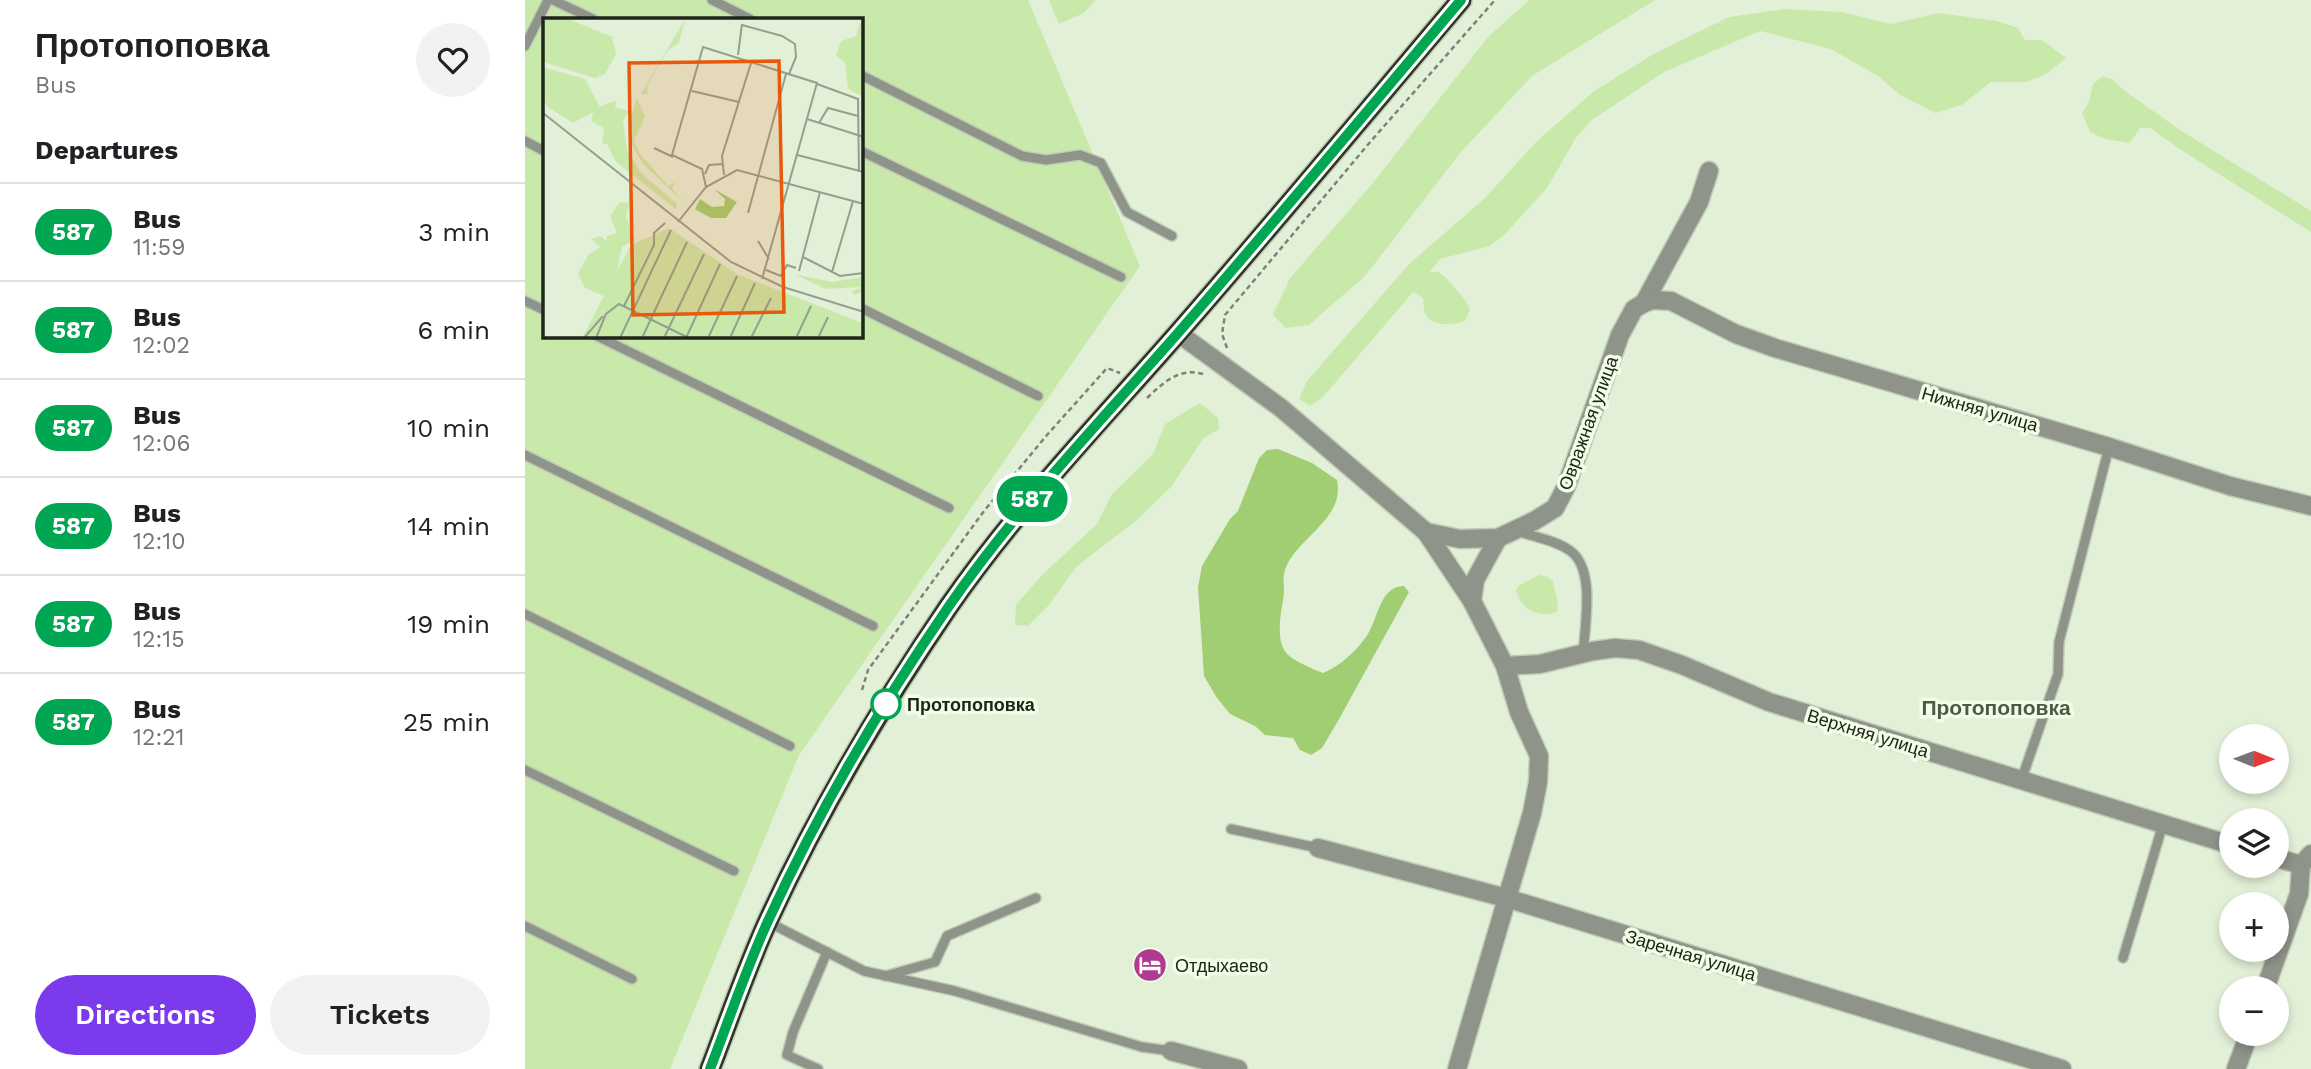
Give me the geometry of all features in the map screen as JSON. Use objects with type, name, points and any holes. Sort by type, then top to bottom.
[{"type":"highway","points":[[710,1069],[768,922],[826,807],[886,704],[950,605],[1018,515],[1178,333],[1461,0]]},
{"type":"street","name":"Овражная улица","points":[[1426,532],[1460,539],[1499,538],[1555,508],[1566,487],[1620,335],[1634,309],[1649,301],[1699,202],[1709,171]]},
{"type":"street","name":"Нижняя улица","points":[[1649,301],[1671,301],[1736,334],[1775,348],[2109,447],[2230,486],[2311,506]]},
{"type":"street","points":[[1178,333],[1281,408],[1426,532],[1472,601],[1505,666],[1519,712],[1539,756],[1538,782],[1532,813],[1457,1069]]},
{"type":"street","points":[[1472,601],[1475,580],[1499,538]]},
{"type":"street","name":"Верхняя улица","points":[[1505,666],[1540,664],[1615,648],[1639,650],[1769,702],[2219,841]]},
{"type":"street","name":"Заречная улица","points":[[1318,848],[1506,898],[2062,1069]]},
{"type":"street","points":[[2270,976],[2299,894],[2306,860]]},
{"type":"street","points":[[2236,1069],[2245,1046]]},
{"type":"street","points":[[1171,1051],[1238,1069]]},
{"type":"lane","points":[[525,46],[548,0]]},
{"type":"lane","points":[[553,0],[591,18]]},
{"type":"lane","points":[[712,0],[748,18]]},
{"type":"lane","points":[[863,76],[1022,156],[1046,160],[1080,155],[1101,163],[1127,212],[1137,220],[1172,236]]},
{"type":"lane","points":[[525,142],[543,151]]},
{"type":"lane","points":[[863,151],[1121,278]]},
{"type":"lane","points":[[525,301],[543,310]]},
{"type":"lane","points":[[863,309],[1038,396]]},
{"type":"lane","points":[[601,338],[949,509]]},
{"type":"lane","points":[[2021,781],[2058,674],[2059,642],[2109,447]]},
{"type":"lane","points":[[525,455],[873,626]]},
{"type":"lane","points":[[1516,530],[1568,549],[1581,559],[1586,577],[1583,654]]},
{"type":"lane","points":[[525,614],[790,746]]},
{"type":"lane","points":[[525,770],[734,871]]},
{"type":"lane","points":[[2123,958],[2163,824]]},
{"type":"lane","points":[[1231,829],[1318,848]]},
{"type":"lane","points":[[883,976],[935,962],[947,936],[1036,898]]},
{"type":"lane","points":[[768,922],[864,971],[955,991],[1142,1047],[1171,1051]]},
{"type":"lane","points":[[525,926],[632,979]]},
{"type":"lane","points":[[818,1069],[787,1055],[793,1032],[827,952]]},
{"type":"path","points":[[1230,354],[1222,334],[1225,316],[1362,151],[1495,0]]},
{"type":"path","points":[[862,691],[868,670],[984,512],[1047,435],[1107,368],[1120,373]]},
{"type":"path","points":[[1147,398],[1181,372],[1195,371],[1206,375]]},
{"type":"shaded area","points":[[525,0],[1028,0],[1140,266],[799,755],[670,1069],[525,1069]]},
{"type":"shaded area","points":[[1049,0],[1096,0],[1084,13],[1059,24]]},
{"type":"shaded area","points":[[1529,0],[1655,0],[1532,76],[1461,152],[1365,276],[1309,325],[1286,328],[1273,315],[1290,278],[1372,184],[1488,37]]},
{"type":"shaded area","points":[[1785,9],[1841,12],[1891,24],[1939,13],[1997,21],[2018,28],[2025,40],[2042,40],[2066,58],[2046,74],[2027,82],[1991,82],[1962,105],[1935,113],[1900,95],[1878,76],[1831,49],[1760,31],[1664,72],[1592,120],[1577,136],[1547,188],[1504,235],[1490,246],[1440,259],[1430,272],[1443,275],[1462,296],[1470,310],[1465,321],[1450,324],[1433,322],[1425,313],[1423,298],[1413,292],[1323,397],[1310,406],[1299,399],[1307,381],[1409,264],[1485,198],[1537,141],[1593,92],[1652,55],[1729,17]]},
{"type":"shaded area","points":[[2103,76],[2113,80],[2180,130],[2311,211],[2311,232],[2150,128],[2140,128],[2130,143],[2105,139],[2090,132],[2082,113],[2089,102],[2093,84]]},
{"type":"shaded area","points":[[1200,403],[1218,418],[1219,429],[1203,439],[1171,487],[1137,520],[1076,567],[1049,605],[1028,626],[1015,625],[1016,605],[1041,576],[1097,524],[1112,494],[1153,454],[1165,424]]},
{"type":"shaded area","points":[[1278,449],[1312,463],[1337,480],[1338,494],[1326,519],[1297,551],[1284,574],[1280,637],[1286,653],[1300,663],[1323,673],[1347,658],[1362,642],[1389,592],[1404,586],[1409,592],[1322,748],[1311,755],[1300,750],[1293,738],[1265,735],[1255,726],[1230,714],[1204,676],[1198,587],[1202,566],[1230,519],[1238,511],[1259,458],[1267,450]]},
{"type":"shaded area","points":[[1539,575],[1553,581],[1557,612],[1537,613],[1527,608],[1519,598],[1516,591],[1518,586]]},
{"type":"bus line","name":"587","points":[[710,1069],[768,922],[826,807],[886,704],[950,605],[1018,515],[1178,333],[1461,0]]},
{"type":"place","name":"Протопоповка","points":[[886,704]]},
{"type":"place","name":"Отдыхаево","points":[[1150,965]]},
{"type":"district","name":"Протопоповка","points":[[1996,707]]}]
